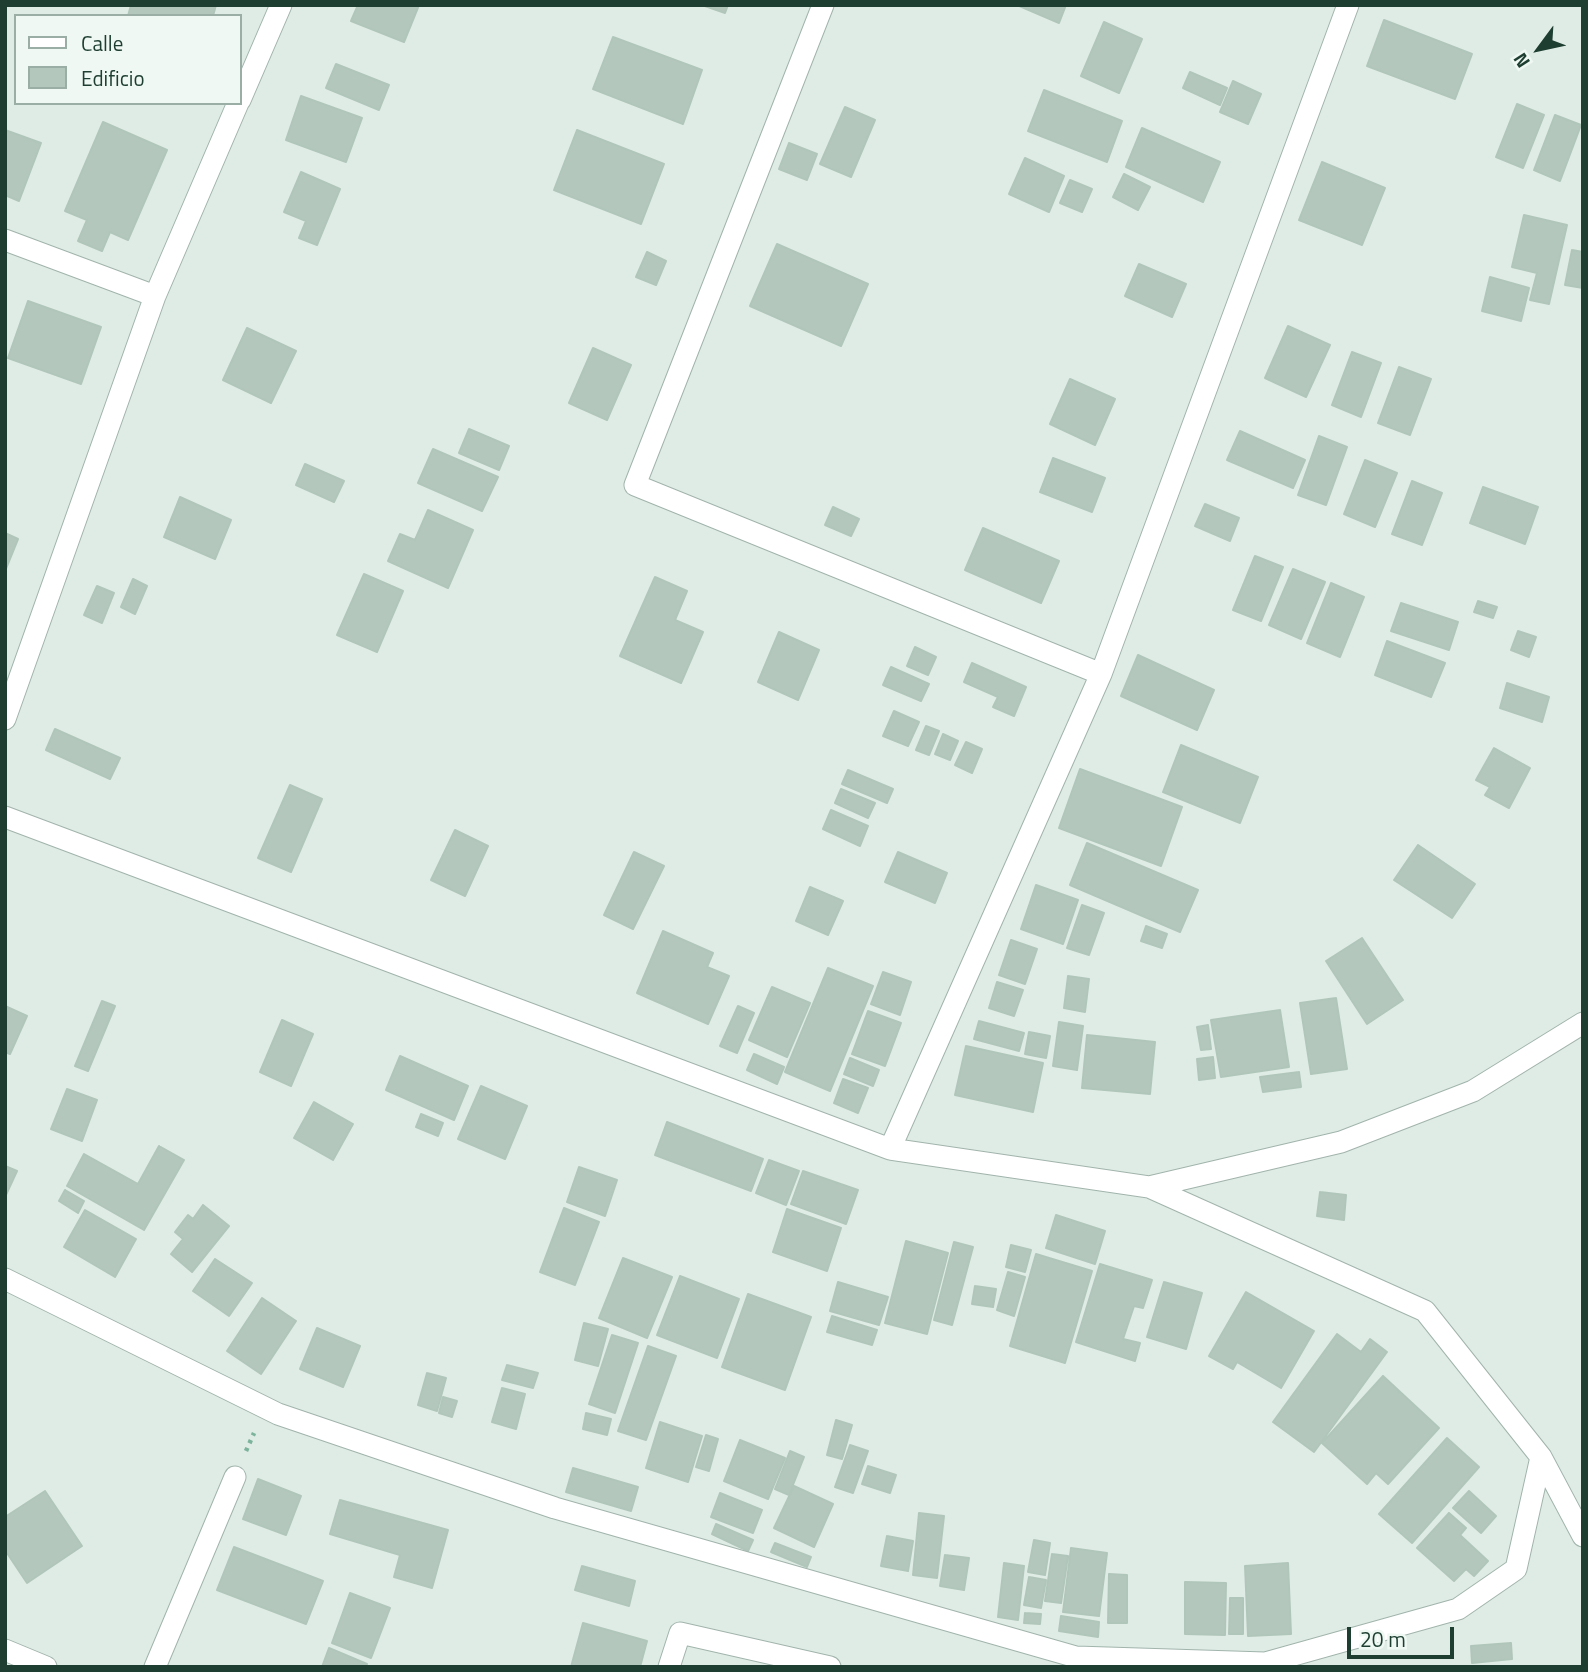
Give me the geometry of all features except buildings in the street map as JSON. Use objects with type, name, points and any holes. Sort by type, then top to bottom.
[{"type":"street","points":[[242,95],[281,5]]},
{"type":"street","points":[[823,5],[635,485],[1101,674]]},
{"type":"street","points":[[890,1149],[1101,674],[1348,5]]},
{"type":"street","points":[[5,719],[155,296],[238,105]]},
{"type":"street","points":[[5,240],[155,296]]},
{"type":"street","points":[[5,817],[890,1149],[1149,1187],[1424,1311],[1541,1457],[1583,1536]]},
{"type":"street","points":[[1149,1187],[1341,1142],[1473,1091],[1583,1023]]},
{"type":"street","points":[[5,1279],[278,1414],[555,1508],[1076,1657],[1265,1663],[1458,1609],[1516,1569],[1541,1457]]},
{"type":"street","points":[[155,1667],[235,1478]]},
{"type":"street","points":[[669,1667],[680,1633],[830,1667]]},
{"type":"street","points":[[5,1650],[46,1667]]},
{"type":"path","points":[[235,1478],[264,1407]]}]
